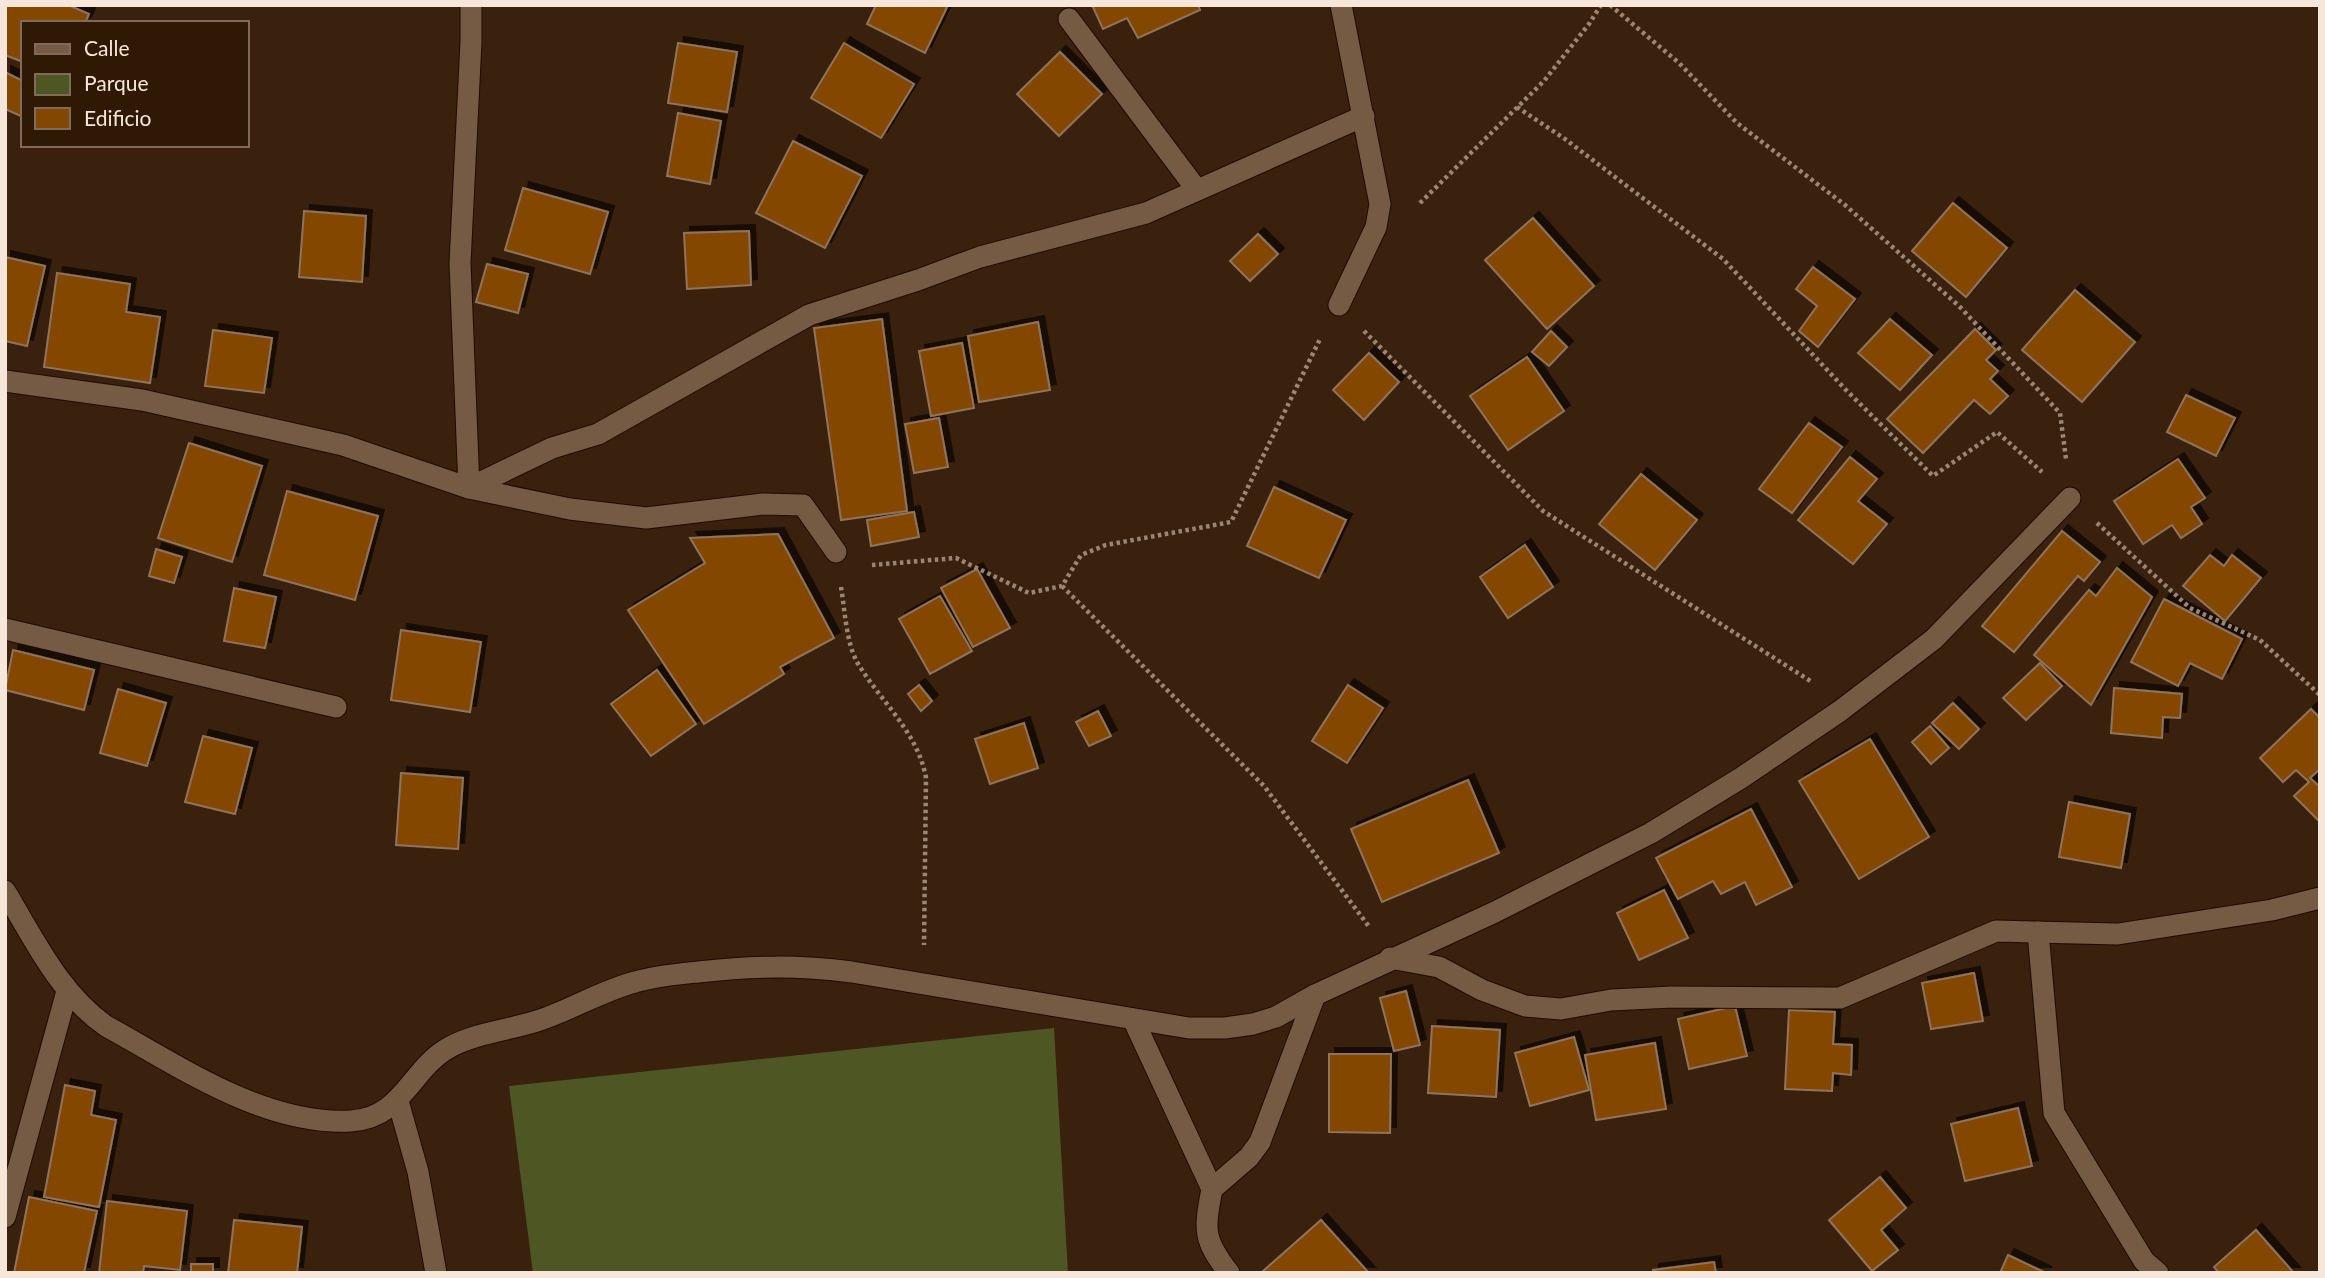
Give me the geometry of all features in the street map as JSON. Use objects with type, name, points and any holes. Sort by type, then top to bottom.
[{"type":"street","points":[[469,488],[460,263],[471,5]]},
{"type":"street","points":[[1339,305],[1376,228],[1380,204],[1341,5]]},
{"type":"street","points":[[1069,19],[1197,190]]},
{"type":"street","points":[[469,488],[552,448],[598,435],[809,315],[980,257],[1146,213],[1364,117]]},
{"type":"street","points":[[5,381],[142,400],[343,445],[469,488],[569,509],[646,517],[763,504],[803,505],[836,552]]},
{"type":"street","points":[[5,891],[67,991],[88,1013],[106,1026],[224,1090],[286,1114],[320,1120],[353,1121],[379,1114],[398,1101],[429,1064],[449,1047],[537,1021],[606,991],[637,981],[697,972],[775,965],[805,966],[1189,1028],[1234,1027],[1276,1017],[1390,958],[1495,912],[1651,832],[1741,778],[1840,711],[1934,639],[2070,498]]},
{"type":"street","points":[[5,629],[336,707]]},
{"type":"street","points":[[1390,958],[1439,967],[1482,990],[1525,1006],[1561,1009],[1611,1000],[1672,997],[1840,998],[1996,932],[2118,934],[2272,910],[2320,898]]},
{"type":"street","points":[[2038,932],[2053,1113],[2144,1261],[2158,1273]]},
{"type":"street","points":[[5,1217],[67,991]]},
{"type":"street","points":[[1212,1189],[1249,1157],[1259,1142],[1315,995]]},
{"type":"street","points":[[1133,1019],[1212,1189],[1206,1219],[1210,1247],[1229,1273]]},
{"type":"street","points":[[398,1101],[418,1172],[436,1273]]},
{"type":"path","points":[[1376,228],[1408,215],[1544,81],[1590,24],[1601,5]]},
{"type":"path","points":[[1610,5],[1679,63],[1737,123],[1845,205],[1969,315],[2060,413],[2070,498]]},
{"type":"path","points":[[1517,107],[1565,139],[1723,259],[1846,390],[1933,476],[1997,432],[2190,608],[2260,640],[2320,695]]},
{"type":"path","points":[[836,552],[848,567],[956,558],[1029,593],[1062,586],[1082,555],[1106,545],[1231,522],[1339,305],[1544,511],[1811,681],[1840,711]]},
{"type":"path","points":[[836,552],[850,645],[923,760],[926,778],[924,984]]},
{"type":"path","points":[[1062,586],[1264,786],[1355,905],[1390,958]]},
{"type":"green space","points":[[1054,1028],[1068,1273],[533,1273],[509,1086]]},
{"type":"building","points":[[5,5],[68,5],[89,14],[86,21],[21,21],[21,61],[5,55]]},
{"type":"building","points":[[876,5],[948,5],[925,53],[867,24]]},
{"type":"building","points":[[1092,5],[1198,5],[1200,10],[1138,38],[1127,18],[1103,29]]},
{"type":"building","points":[[678,43],[737,52],[727,112],[668,103]]},
{"type":"building","points":[[844,43],[914,84],[881,138],[811,98]]},
{"type":"building","points":[[1060,52],[1102,94],[1059,136],[1017,94]]},
{"type":"building","points":[[5,72],[21,80],[21,116],[5,109]]},
{"type":"building","points":[[678,113],[721,121],[710,184],[667,176]]},
{"type":"building","points":[[793,141],[862,176],[825,248],[756,213]]},
{"type":"building","points":[[523,188],[608,212],[590,274],[505,250]]},
{"type":"building","points":[[1953,203],[2007,248],[1966,297],[1912,251]]},
{"type":"building","points":[[304,211],[366,216],[362,282],[299,277]]},
{"type":"building","points":[[1533,218],[1594,286],[1547,329],[1485,260]]},
{"type":"building","points":[[749,231],[751,285],[687,289],[684,233]]},
{"type":"building","points":[[1258,234],[1278,254],[1250,281],[1230,261]]},
{"type":"building","points":[[5,257],[45,266],[27,346],[5,341]]},
{"type":"building","points":[[487,264],[528,274],[518,313],[476,302]]},
{"type":"building","points":[[1813,267],[1855,299],[1818,347],[1799,331],[1817,306],[1796,289]]},
{"type":"building","points":[[57,273],[130,284],[126,312],[160,317],[150,383],[44,367]]},
{"type":"building","points":[[2075,290],[2135,342],[2082,402],[2022,350]]},
{"type":"building","points":[[882,319],[907,511],[841,520],[814,328]]},
{"type":"building","points":[[1890,319],[1932,355],[1900,390],[1858,353]]},
{"type":"building","points":[[1038,322],[1050,390],[979,402],[968,336]]},
{"type":"building","points":[[1975,329],[1996,350],[1986,360],[1998,371],[1990,379],[2008,396],[1990,414],[1974,400],[1923,453],[1887,419]]},
{"type":"building","points":[[213,330],[272,338],[264,393],[205,386]]},
{"type":"building","points":[[1551,331],[1567,347],[1549,366],[1532,352]]},
{"type":"building","points":[[962,343],[974,408],[931,416],[919,351]]},
{"type":"building","points":[[1369,353],[1399,382],[1364,420],[1333,390]]},
{"type":"building","points":[[1527,357],[1564,411],[1508,450],[1470,396]]},
{"type":"building","points":[[2186,395],[2235,418],[2216,456],[2167,432]]},
{"type":"building","points":[[939,418],[948,467],[914,473],[905,424]]},
{"type":"building","points":[[1809,423],[1842,447],[1792,513],[1759,489]]},
{"type":"building","points":[[189,443],[262,466],[232,562],[158,538]]},
{"type":"building","points":[[1850,457],[1877,479],[1858,501],[1887,524],[1853,564],[1798,520]]},
{"type":"building","points":[[2178,459],[2205,498],[2191,507],[2202,524],[2181,538],[2172,525],[2143,544],[2114,501]]},
{"type":"building","points":[[1641,474],[1697,520],[1655,570],[1599,524]]},
{"type":"building","points":[[1274,487],[1346,520],[1319,578],[1247,546]]},
{"type":"building","points":[[287,491],[378,516],[355,600],[264,575]]},
{"type":"building","points":[[914,512],[919,537],[871,546],[867,520]]},
{"type":"building","points":[[2062,531],[2100,562],[2084,581],[2078,576],[2014,652],[1982,626]]},
{"type":"building","points":[[778,534],[834,638],[780,667],[784,674],[704,724],[628,610],[705,563],[690,538]]},
{"type":"building","points":[[1525,545],[1553,587],[1508,618],[1480,577]]},
{"type":"building","points":[[156,549],[182,557],[174,583],[149,576]]},
{"type":"building","points":[[2210,555],[2224,566],[2232,555],[2261,578],[2225,621],[2183,586]]},
{"type":"building","points":[[2117,568],[2152,597],[2091,705],[2034,655],[2089,590],[2096,596]]},
{"type":"building","points":[[977,569],[1010,628],[973,647],[941,588]]},
{"type":"building","points":[[234,588],[276,597],[265,648],[224,641]]},
{"type":"building","points":[[940,596],[972,651],[930,674],[899,619]]},
{"type":"building","points":[[2164,599],[2242,639],[2222,679],[2190,663],[2178,686],[2131,662]]},
{"type":"building","points":[[401,630],[481,642],[470,712],[391,700]]},
{"type":"building","points":[[13,650],[94,670],[84,710],[5,690]]},
{"type":"building","points":[[2040,663],[2062,686],[2026,720],[2003,698]]},
{"type":"building","points":[[657,670],[696,724],[651,756],[611,704]]},
{"type":"building","points":[[919,685],[932,701],[921,711],[908,694]]},
{"type":"building","points":[[1348,685],[1383,708],[1347,763],[1312,741]]},
{"type":"building","points":[[2114,688],[2182,694],[2180,718],[2163,717],[2162,738],[2111,733]]},
{"type":"building","points":[[118,689],[166,703],[147,766],[100,753]]},
{"type":"building","points":[[1953,703],[1979,729],[1959,749],[1932,723]]},
{"type":"building","points":[[2311,709],[2320,718],[2320,769],[2310,778],[2320,787],[2320,822],[2294,796],[2309,782],[2296,770],[2283,782],[2260,758]]},
{"type":"building","points":[[1098,711],[1111,736],[1089,746],[1076,722]]},
{"type":"building","points":[[1024,723],[1038,768],[990,784],[975,739]]},
{"type":"building","points":[[1930,726],[1949,748],[1931,764],[1912,742]]},
{"type":"building","points":[[203,736],[252,748],[235,814],[185,802]]},
{"type":"building","points":[[1870,739],[1929,837],[1859,879],[1799,781]]},
{"type":"building","points":[[401,773],[463,778],[458,849],[396,845]]},
{"type":"building","points":[[1468,780],[1499,853],[1382,902],[1351,829]]},
{"type":"building","points":[[2069,802],[2130,814],[2121,868],[2059,857]]},
{"type":"building","points":[[1751,809],[1792,887],[1756,905],[1745,882],[1721,894],[1713,881],[1678,899],[1656,858]]},
{"type":"building","points":[[1664,890],[1688,938],[1639,960],[1617,913]]},
{"type":"building","points":[[1974,973],[1983,1021],[1931,1029],[1922,983]]},
{"type":"building","points":[[1406,991],[1420,1045],[1394,1051],[1380,998]]},
{"type":"building","points":[[1735,1006],[1747,1056],[1689,1069],[1678,1019]]},
{"type":"building","points":[[1789,1010],[1835,1012],[1833,1044],[1852,1045],[1851,1075],[1833,1073],[1832,1091],[1785,1089]]},
{"type":"building","points":[[1432,1026],[1500,1030],[1496,1097],[1428,1093]]},
{"type":"building","points":[[1574,1037],[1589,1090],[1530,1106],[1515,1053]]},
{"type":"building","points":[[1655,1043],[1666,1109],[1596,1120],[1585,1055]]},
{"type":"building","points":[[1329,1054],[1391,1054],[1390,1133],[1329,1132]]},
{"type":"building","points":[[65,1085],[95,1091],[91,1115],[116,1120],[99,1207],[44,1197]]},
{"type":"building","points":[[2018,1108],[2032,1166],[1965,1181],[1951,1124]]},
{"type":"building","points":[[1880,1177],[1906,1208],[1881,1230],[1898,1250],[1872,1271],[1829,1220]]},
{"type":"building","points":[[29,1197],[97,1211],[84,1273],[14,1273]]},
{"type":"building","points":[[107,1201],[187,1211],[180,1270],[144,1266],[143,1273],[99,1273]]},
{"type":"building","points":[[234,1220],[302,1227],[297,1273],[228,1273]]},
{"type":"building","points":[[1321,1220],[1369,1273],[1262,1272]]},
{"type":"building","points":[[2256,1230],[2294,1273],[2219,1273],[2214,1267]]},
{"type":"building","points":[[2008,1255],[2046,1273],[2000,1273]]},
{"type":"building","points":[[1714,1262],[1716,1273],[1653,1273],[1653,1270]]},
{"type":"building","points":[[191,1264],[213,1264],[213,1273],[191,1273]]}]
